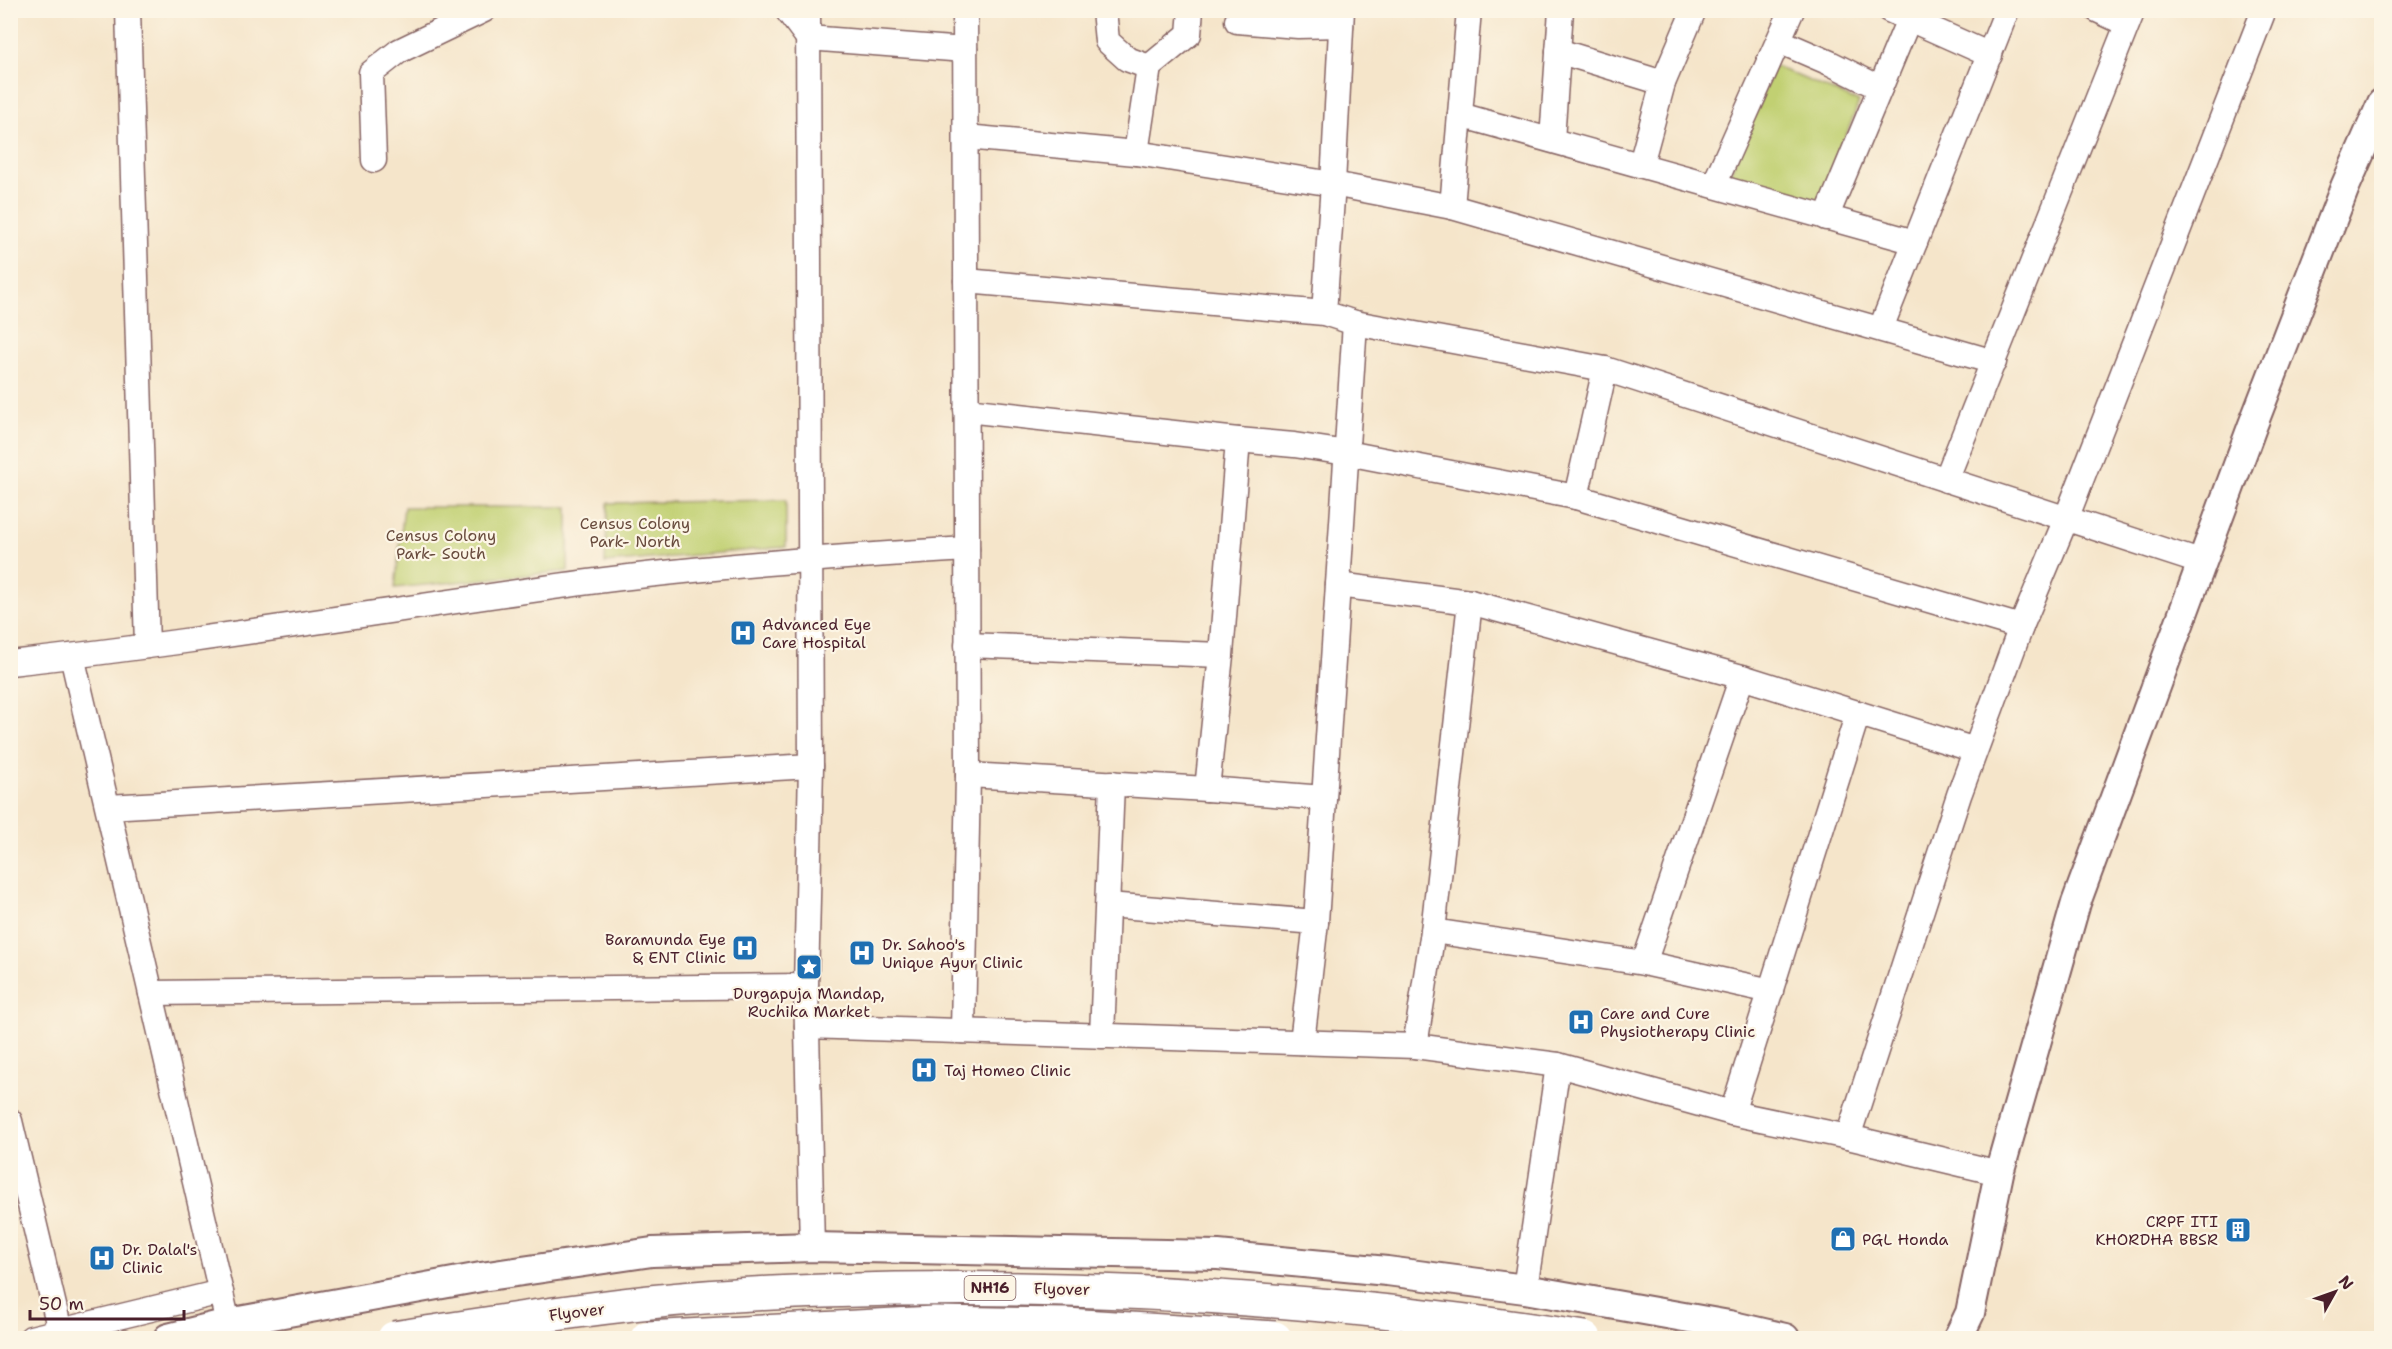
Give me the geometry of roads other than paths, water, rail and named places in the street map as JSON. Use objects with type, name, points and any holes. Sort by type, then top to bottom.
[{"type":"highway","name":"Flyover","points":[[394,1338],[652,1302],[811,1291],[958,1288],[1080,1289],[1215,1295],[1371,1309],[1585,1338]]},
{"type":"highway","name":"NH16","points":[[647,1338],[934,1323],[1066,1325],[1275,1338]]},
{"type":"street","points":[[128,10],[147,646]]},
{"type":"street","points":[[374,160],[371,73],[399,51],[484,10]]},
{"type":"street","points":[[787,10],[808,38],[964,50]]},
{"type":"street","points":[[808,10],[811,766],[806,986],[812,1246]]},
{"type":"street","points":[[963,1031],[968,775],[964,10]]},
{"type":"street","points":[[1104,10],[1107,41],[1127,59],[1149,67]]},
{"type":"street","points":[[1136,153],[1149,67],[1190,34],[1191,10]]},
{"type":"street","points":[[1452,207],[1469,10]]},
{"type":"street","points":[[1552,140],[1561,10]]},
{"type":"street","points":[[1641,164],[1663,83],[1694,10]]},
{"type":"street","points":[[1714,185],[1792,10]]},
{"type":"street","points":[[1881,328],[2007,10]]},
{"type":"street","points":[[1946,480],[2130,17],[2097,10]]},
{"type":"street","points":[[1848,1137],[1955,807],[2021,627],[2066,519],[2264,10]]},
{"type":"street","points":[[1826,218],[1880,88],[1899,15],[1990,55]]},
{"type":"street","points":[[1237,21],[1298,27],[1341,18],[1333,184],[1323,313]]},
{"type":"street","points":[[1779,41],[1880,88]]},
{"type":"street","points":[[1558,51],[1663,83]]},
{"type":"street","points":[[1958,1338],[1973,1326],[1999,1173],[2076,903],[2200,562],[2345,187],[2382,103]]},
{"type":"street","points":[[1460,115],[1915,242]]},
{"type":"street","points":[[966,137],[1136,153],[1333,184],[1452,207],[1994,362]]},
{"type":"street","points":[[966,280],[1323,313],[1355,323],[1605,369],[2200,562]]},
{"type":"street","points":[[1302,1042],[1316,922],[1355,323]]},
{"type":"street","points":[[1576,497],[1605,369]]},
{"type":"street","points":[[966,410],[1294,445],[1576,497],[2021,627]]},
{"type":"street","points":[[1207,789],[1221,654],[1238,440]]},
{"type":"street","points":[[10,663],[147,646],[583,583],[810,558],[967,549]]},
{"type":"street","points":[[1338,585],[1470,602],[1742,677],[1976,750]]},
{"type":"street","points":[[1415,1046],[1433,931],[1470,602]]},
{"type":"street","points":[[967,645],[1221,654]]},
{"type":"street","points":[[72,656],[228,1323]]},
{"type":"street","points":[[1644,963],[1742,677]]},
{"type":"street","points":[[1732,1113],[1858,713]]},
{"type":"street","points":[[108,807],[811,766]]},
{"type":"street","points":[[968,775],[1324,798]]},
{"type":"street","points":[[1102,1036],[1112,783]]},
{"type":"street","points":[[1108,905],[1316,922]]},
{"type":"street","points":[[1433,931],[1644,963],[1771,991]]},
{"type":"street","points":[[151,993],[806,986]]},
{"type":"street","points":[[807,1026],[1415,1046],[1558,1065],[1732,1113],[1848,1137],[1999,1173]]},
{"type":"street","points":[[1525,1289],[1558,1065]]},
{"type":"street","points":[[10,1121],[60,1331]]},
{"type":"street","points":[[168,1338],[228,1323],[481,1277],[652,1252],[812,1246],[1218,1255],[1387,1271],[1525,1289],[1729,1325],[1785,1338]]},
{"type":"street","points":[[1021,1250],[1024,1338]]},
{"type":"street","points":[[31,1338],[220,1292]]},
{"type":"place","name":"Advanced Eye Care Hospital","points":[[743,633]]},
{"type":"place","name":"Baramunda Eye & ENT Clinic","points":[[745,948]]},
{"type":"place","name":"Dr. Sahoo's Unique Ayur Clinic","points":[[862,953]]},
{"type":"place","name":"Durgapuja Mandap, Ruchika Market","points":[[809,967]]},
{"type":"place","name":"Care and Cure Physiotherapy Clinic","points":[[1581,1022]]},
{"type":"place","name":"Taj Homeo Clinic","points":[[924,1070]]},
{"type":"place","name":"CRPF ITI KHORDHA BBSR","points":[[2238,1230]]},
{"type":"place","name":"PGL Honda","points":[[1843,1239]]},
{"type":"place","name":"Dr. Dalal's Clinic","points":[[102,1258]]},
{"type":"park label","name":"Census Colony Park- North","points":[[635,532]]},
{"type":"park label","name":"Census Colony Park- South","points":[[441,544]]}]
